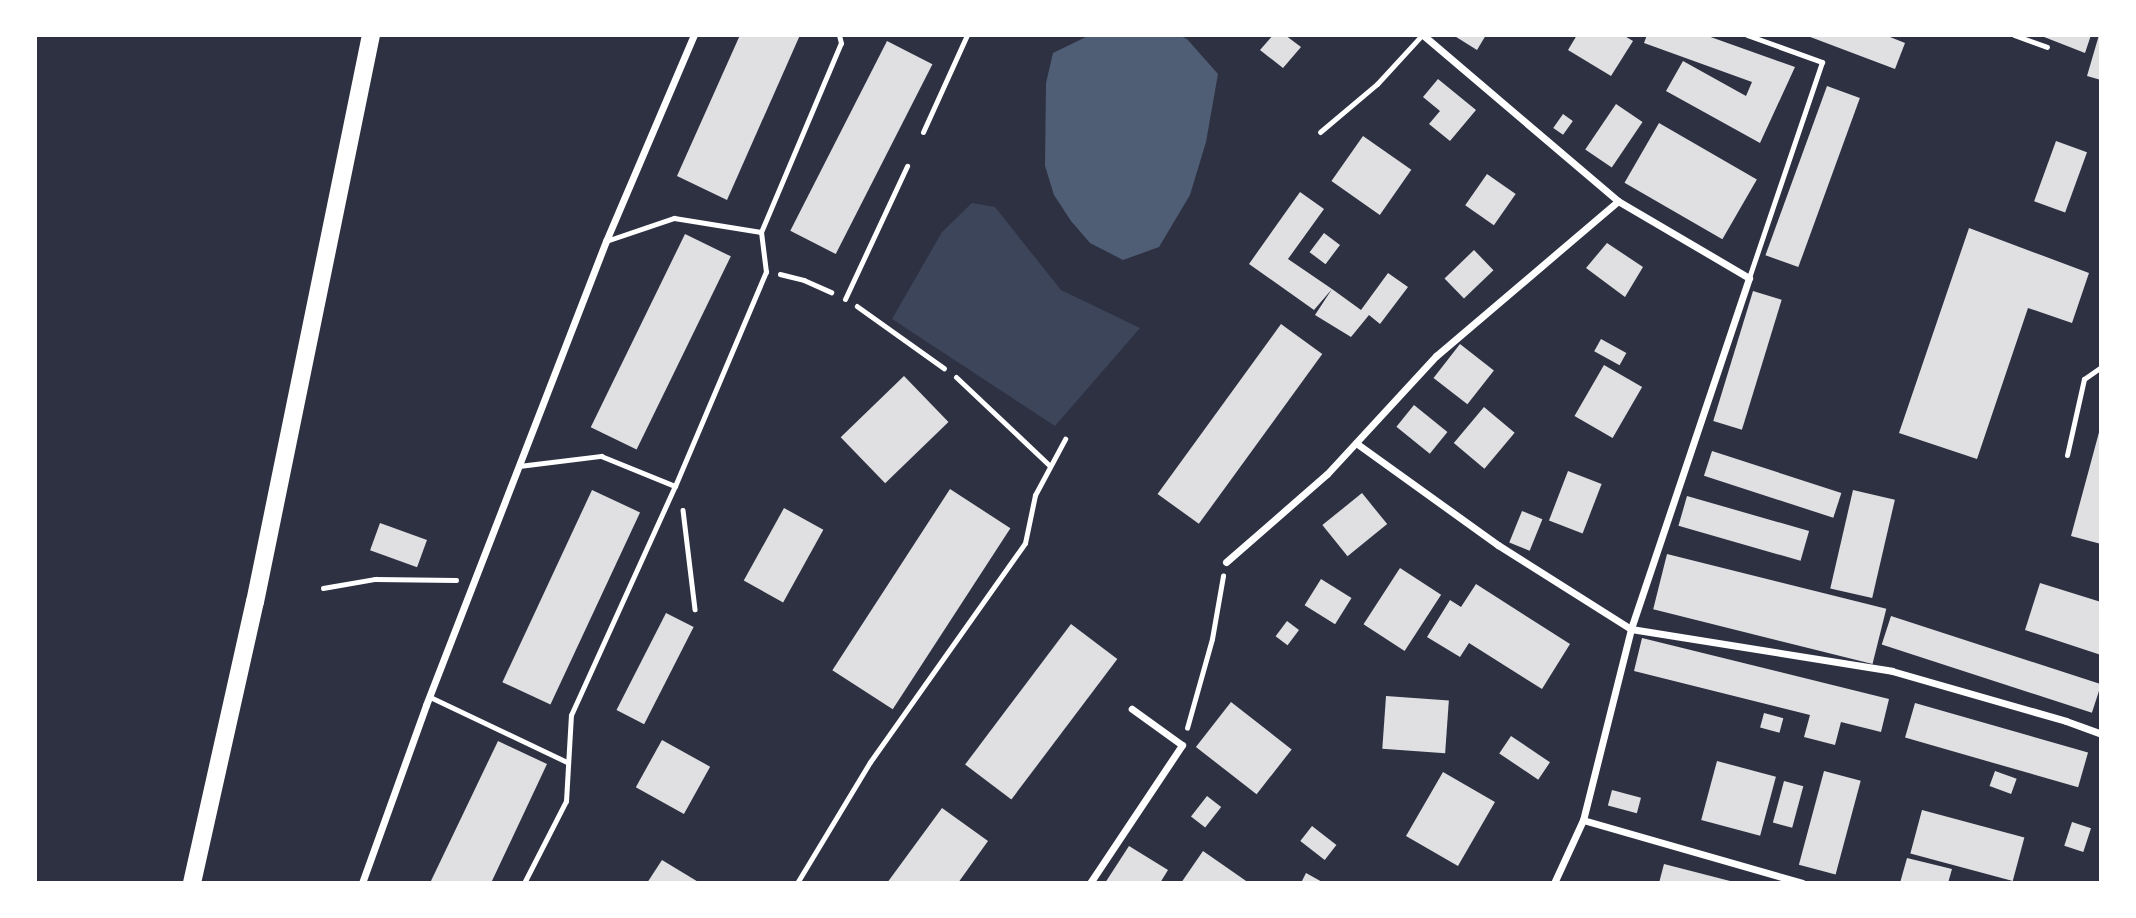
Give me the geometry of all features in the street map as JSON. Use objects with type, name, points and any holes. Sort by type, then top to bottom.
[{"type":"main road","points":[[192,883],[255,603],[371,35]]},
{"type":"street","points":[[362,883],[474,581],[606,241],[694,35]]},
{"type":"street","points":[[1422,35],[1618,201],[1749,278],[1631,629],[1583,820],[1554,883]]},
{"type":"street","points":[[1226,562],[1327,474],[1436,356],[1618,201]]},
{"type":"street","points":[[1356,443],[1498,545],[1631,629],[1892,671],[2066,721],[2101,734]]},
{"type":"street","points":[[1090,883],[1182,744],[1132,709]]},
{"type":"street","points":[[1583,820],[1802,883]]},
{"type":"lane","points":[[524,883],[566,802],[571,715],[675,486],[766,272],[761,232],[841,43],[839,35]]},
{"type":"lane","points":[[923,132],[966,37],[958,35]]},
{"type":"lane","points":[[1320,132],[1377,84],[1422,35]]},
{"type":"lane","points":[[1747,35],[1822,62],[1749,278]]},
{"type":"lane","points":[[2014,35],[2047,47]]},
{"type":"lane","points":[[845,299],[907,166]]},
{"type":"lane","points":[[606,241],[674,218],[761,232]]},
{"type":"lane","points":[[2067,455],[2084,379],[2101,367]]},
{"type":"lane","points":[[956,377],[1049,464]]},
{"type":"lane","points":[[797,883],[870,762],[1026,543],[1035,495],[1049,464],[1065,439]]},
{"type":"lane","points":[[519,466],[601,456],[675,486]]},
{"type":"lane","points":[[430,697],[567,762]]},
{"type":"path","points":[[766,272],[804,280],[845,299],[872,314],[956,377]]},
{"type":"path","points":[[675,486],[686,522],[695,609]]},
{"type":"path","points":[[1182,744],[1212,639],[1226,562]]},
{"type":"path","points":[[323,588],[375,579],[474,581]]},
{"type":"shaded area","points":[[1090,35],[1179,35],[1187,39],[1218,74],[1206,142],[1190,195],[1159,247],[1123,260],[1090,243],[1071,221],[1054,195],[1045,166],[1046,83],[1053,53]]},
{"type":"shaded area","points":[[972,203],[995,207],[1061,290],[1140,328],[1055,426],[892,319],[942,232]]},
{"type":"building","points":[[740,35],[800,35],[727,200],[677,176]]},
{"type":"building","points":[[1273,35],[1285,35],[1301,47],[1283,68],[1260,50]]},
{"type":"building","points":[[1453,35],[1486,35],[1477,50]]},
{"type":"building","points":[[1577,35],[1623,35],[1633,41],[1611,76],[1568,50]]},
{"type":"building","points":[[1647,35],[1705,35],[1795,67],[1760,143],[1666,91],[1683,61],[1746,96],[1752,82],[1644,43]]},
{"type":"building","points":[[1805,35],[1885,35],[1905,43],[1895,69]]},
{"type":"building","points":[[2039,35],[2091,35],[2085,53]]},
{"type":"building","points":[[2101,35],[2101,80],[2087,76]]},
{"type":"building","points":[[887,41],[932,64],[836,254],[790,231]]},
{"type":"building","points":[[1438,79],[1476,110],[1450,141],[1429,124],[1440,111],[1423,97]]},
{"type":"building","points":[[1827,86],[1860,98],[1798,267],[1765,255]]},
{"type":"building","points":[[1616,104],[1643,122],[1612,167],[1585,150]]},
{"type":"building","points":[[1563,114],[1573,121],[1563,135],[1553,128]]},
{"type":"building","points":[[1659,123],[1757,180],[1722,239],[1624,183]]},
{"type":"building","points":[[1363,136],[1411,170],[1380,215],[1331,181]]},
{"type":"building","points":[[2056,141],[2087,152],[2065,212],[2034,201]]},
{"type":"building","points":[[1487,174],[1516,194],[1494,225],[1465,205]]},
{"type":"building","points":[[1300,192],[1324,209],[1288,259],[1332,289],[1314,310],[1249,264]]},
{"type":"building","points":[[1969,228],[2089,273],[2072,323],[2028,308],[1977,459],[1899,433]]},
{"type":"building","points":[[1324,233],[1340,245],[1326,264],[1310,252]]},
{"type":"building","points":[[685,234],[731,256],[637,450],[591,427]]},
{"type":"building","points":[[1607,243],[1643,267],[1625,297],[1586,268]]},
{"type":"building","points":[[1474,250],[1493,270],[1464,299],[1445,278]]},
{"type":"building","points":[[1388,273],[1408,287],[1380,324],[1369,315],[1351,337],[1315,315],[1332,289],[1361,310]]},
{"type":"building","points":[[1753,291],[1782,300],[1742,430],[1713,421]]},
{"type":"building","points":[[1281,324],[1322,354],[1199,524],[1158,494]]},
{"type":"building","points":[[1601,339],[1626,353],[1620,365],[1594,351]]},
{"type":"building","points":[[1460,344],[1494,370],[1467,404],[1434,378]]},
{"type":"building","points":[[1604,365],[1642,387],[1613,438],[1574,416]]},
{"type":"building","points":[[904,376],[948,422],[885,483],[841,437]]},
{"type":"building","points":[[1414,405],[1447,432],[1430,454],[1396,427]]},
{"type":"building","points":[[1484,407],[1515,433],[1484,469],[1454,443]]},
{"type":"building","points":[[2101,425],[2101,544],[2071,536]]},
{"type":"building","points":[[1712,451],[1841,493],[1833,518],[1704,476]]},
{"type":"building","points":[[1568,471],[1602,484],[1583,533],[1549,520]]},
{"type":"building","points":[[950,489],[1010,528],[893,709],[832,670]]},
{"type":"building","points":[[592,490],[640,512],[550,705],[502,682]]},
{"type":"building","points":[[1853,490],[1895,500],[1872,598],[1830,588]]},
{"type":"building","points":[[1362,493],[1387,524],[1348,556],[1322,525]]},
{"type":"building","points":[[1687,496],[1809,531],[1801,561],[1678,526]]},
{"type":"building","points":[[784,508],[823,530],[783,602],[744,581]]},
{"type":"building","points":[[1522,511],[1542,519],[1530,551],[1509,543]]},
{"type":"building","points":[[380,523],[427,540],[417,567],[370,550]]},
{"type":"building","points":[[1667,554],[1886,609],[1872,664],[1653,609]]},
{"type":"building","points":[[1400,568],[1441,595],[1405,651],[1364,624]]},
{"type":"building","points":[[1321,579],[1352,598],[1335,624],[1305,605]]},
{"type":"building","points":[[2040,583],[2101,602],[2101,655],[2025,630]]},
{"type":"building","points":[[1476,584],[1570,644],[1542,689],[1469,643],[1460,657],[1427,637],[1450,600],[1461,607]]},
{"type":"building","points":[[666,613],[694,627],[644,724],[617,710]]},
{"type":"building","points":[[1891,616],[2101,684],[2092,713],[1882,645]]},
{"type":"building","points":[[1287,621],[1299,630],[1288,645],[1276,636]]},
{"type":"building","points":[[1071,624],[1117,659],[1011,799],[965,765]]},
{"type":"building","points":[[1642,638],[1889,699],[1881,732],[1841,722],[1835,745],[1804,737],[1810,715],[1634,671]]},
{"type":"building","points":[[1386,696],[1449,700],[1445,753],[1382,749]]},
{"type":"building","points":[[1231,702],[1292,749],[1257,794],[1196,747]]},
{"type":"building","points":[[1915,703],[2088,753],[2078,787],[1905,738]]},
{"type":"building","points":[[1764,713],[1783,718],[1779,733],[1760,727]]},
{"type":"building","points":[[1511,736],[1550,762],[1538,780],[1499,753]]},
{"type":"building","points":[[662,740],[710,767],[684,814],[636,787]]},
{"type":"building","points":[[498,741],[547,764],[491,883],[430,883]]},
{"type":"building","points":[[1717,761],[1776,777],[1760,836],[1701,820]]},
{"type":"building","points":[[1824,771],[1861,781],[1836,875],[1799,865]]},
{"type":"building","points":[[1995,771],[2017,779],[2011,794],[1990,786]]},
{"type":"building","points":[[1443,772],[1495,802],[1458,866],[1406,836]]},
{"type":"building","points":[[1784,781],[1803,786],[1792,828],[1773,823]]},
{"type":"building","points":[[1612,790],[1641,798],[1637,813],[1608,805]]},
{"type":"building","points":[[1207,796],[1221,807],[1205,828],[1191,816]]},
{"type":"building","points":[[942,808],[988,841],[958,883],[887,883]]},
{"type":"building","points":[[1922,810],[2024,837],[2013,881],[1910,853]]},
{"type":"building","points":[[2072,822],[2091,828],[2083,852],[2064,846]]},
{"type":"building","points":[[1312,826],[1336,845],[1325,860],[1300,841]]},
{"type":"building","points":[[1129,846],[1168,870],[1160,883],[1105,883]]},
{"type":"building","points":[[1203,851],[1249,883],[1181,883]]},
{"type":"building","points":[[1907,858],[1952,869],[1948,883],[1900,883]]},
{"type":"building","points":[[662,860],[700,883],[647,883]]},
{"type":"building","points":[[1664,864],[1734,882],[1659,883]]},
{"type":"building","points":[[1306,873],[1324,883],[1301,883]]}]
